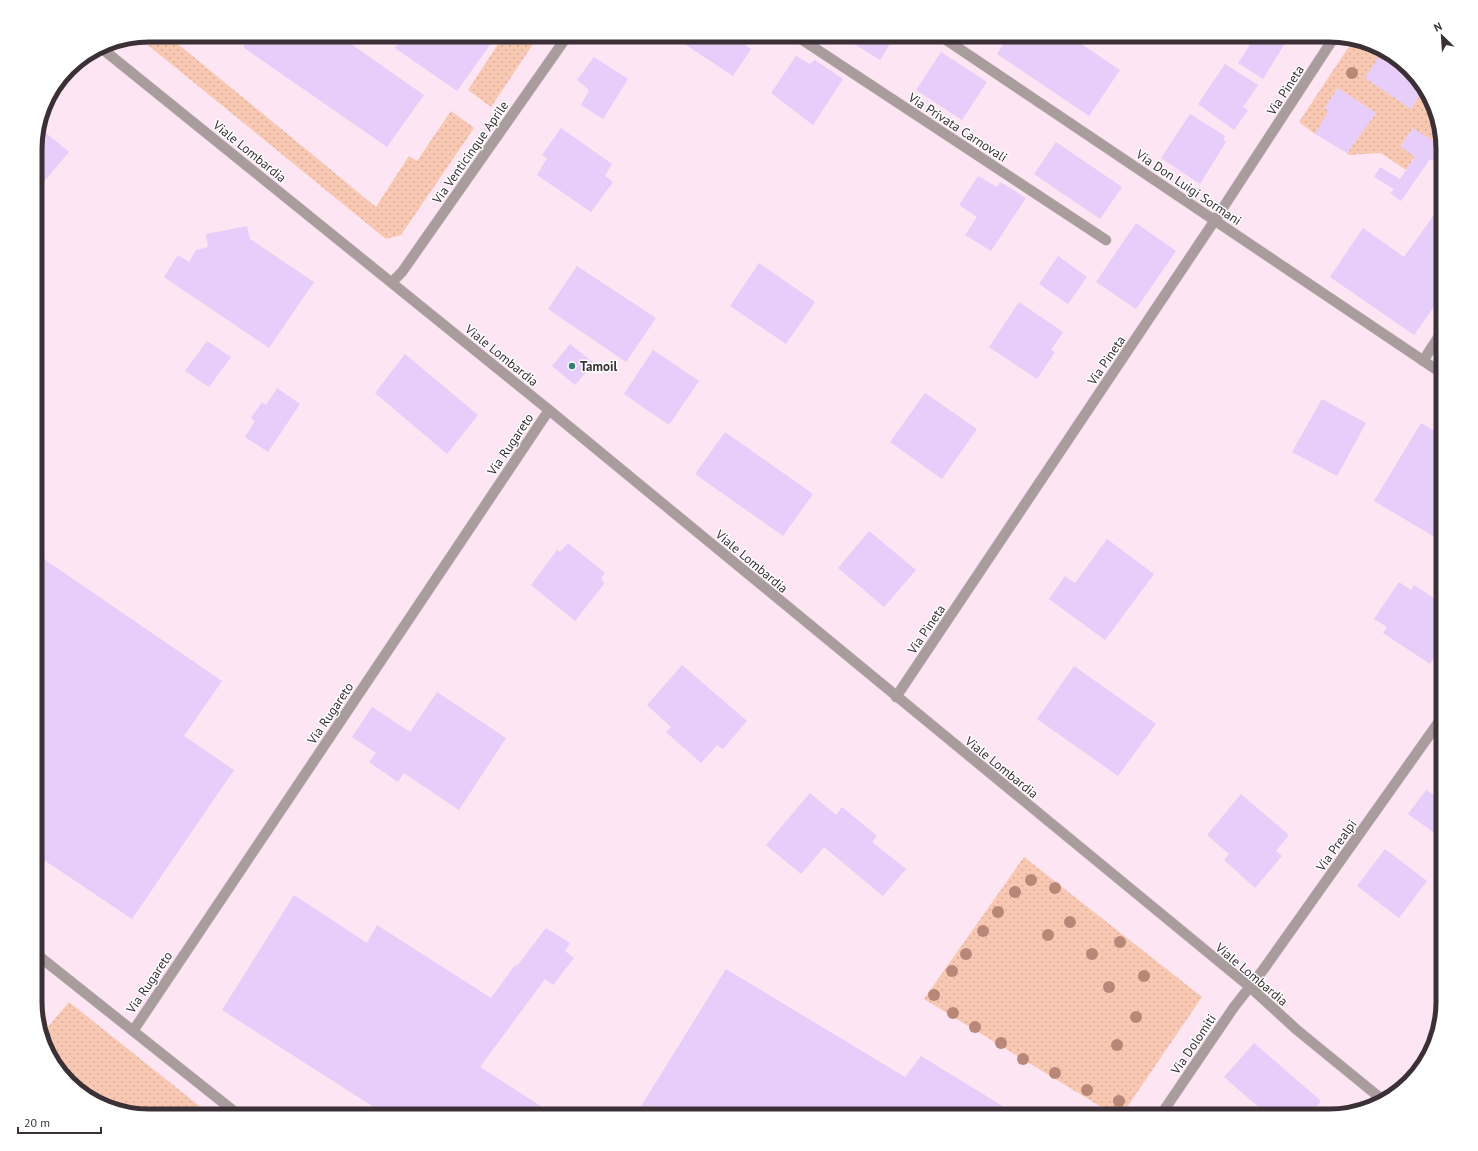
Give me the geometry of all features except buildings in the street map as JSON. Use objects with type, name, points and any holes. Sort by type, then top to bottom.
[{"type":"street","name":"Via Venticinque Aprile","points":[[392,282],[402,272],[563,42]]},
{"type":"street","name":"Via Privata Carnovali","points":[[806,42],[1106,240]]},
{"type":"street","name":"Via Don Luigi Sormani","points":[[949,42],[1436,369]]},
{"type":"street","name":"Via Pineta","points":[[896,697],[1215,220],[1331,42]]},
{"type":"street","name":"Viale Lombardia","points":[[106,52],[549,410],[1250,987],[1297,1030],[1379,1097]]},
{"type":"street","points":[[1423,361],[1436,341]]},
{"type":"street","name":"Via Rugareto","points":[[133,1031],[549,410]]},
{"type":"street","name":"Via Prealpi","points":[[1250,987],[1436,726]]},
{"type":"street","points":[[42,959],[231,1109]]},
{"type":"street","name":"Via Dolomiti","points":[[1165,1109],[1234,1007],[1250,987]]},
{"type":"shaded area","points":[[145,42],[176,42],[376,207],[409,156],[417,161],[451,111],[474,128],[401,235],[386,239]]},
{"type":"shaded area","points":[[499,42],[534,42],[491,107],[468,90]]},
{"type":"shaded area","points":[[1350,45],[1364,48],[1389,60],[1410,78],[1418,89],[1430,114],[1434,128],[1436,143],[1427,138],[1406,170],[1381,153],[1349,155],[1347,153],[1376,113],[1338,88],[1325,108],[1329,111],[1315,134],[1299,122]]},
{"type":"shaded area","points":[[1024,857],[1202,997],[1126,1109],[1105,1109],[924,999]]},
{"type":"shaded area","points":[[69,1002],[203,1109],[135,1108],[114,1103],[95,1095],[73,1078],[60,1062],[50,1043],[46,1029]]},
{"type":"place","name":"Tamoil","points":[[572,366]]}]
